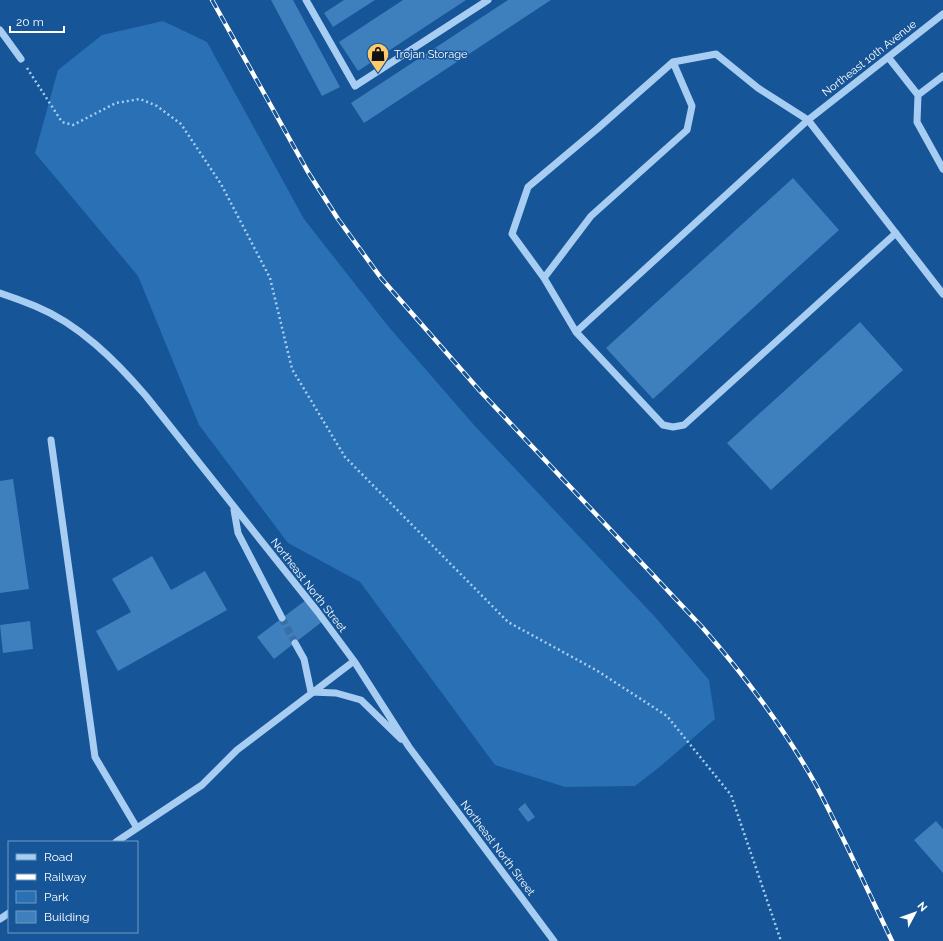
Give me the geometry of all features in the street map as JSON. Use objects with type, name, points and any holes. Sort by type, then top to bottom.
[{"type":"street","points":[[306,0],[355,86],[488,0]]},
{"type":"street","name":"Northeast 10th Avenue","points":[[576,332],[808,120],[943,14]]},
{"type":"street","points":[[0,30],[21,59]]},
{"type":"street","points":[[896,234],[684,425],[673,428],[663,425],[576,332],[544,278],[512,234],[528,187],[673,62],[716,54],[758,88],[808,120],[943,294]]},
{"type":"street","points":[[888,57],[918,95],[917,122],[943,169]]},
{"type":"street","points":[[544,278],[591,216],[687,130],[692,106],[673,62]]},
{"type":"street","points":[[918,95],[943,76]]},
{"type":"street","name":"Northeast North Street","points":[[0,293],[36,306],[70,325],[99,347],[122,368],[317,610],[354,661],[409,747],[554,941]]},
{"type":"street","points":[[51,440],[95,757],[137,828]]},
{"type":"street","points":[[234,508],[238,533],[282,618]]},
{"type":"street","points":[[295,643],[304,659],[311,692]]},
{"type":"street","points":[[118,841],[202,785],[237,750],[311,692],[354,661]]},
{"type":"street","points":[[311,692],[336,692],[361,700],[409,747]]},
{"type":"path","points":[[21,59],[62,122],[73,125],[116,103],[140,99],[157,106],[181,124],[221,184],[270,278],[292,369],[345,457],[508,622],[596,670],[667,716],[731,795],[782,941]]},
{"type":"green space","points":[[163,21],[207,42],[304,219],[388,326],[474,425],[656,618],[709,680],[715,719],[662,765],[635,786],[565,787],[495,765],[360,582],[288,543],[199,425],[138,276],[35,153],[58,70],[102,35]]},
{"type":"building","points":[[271,0],[293,0],[340,87],[322,96]]},
{"type":"building","points":[[344,0],[375,0],[333,27],[324,13]]},
{"type":"building","points":[[403,0],[466,0],[358,71],[339,42]]},
{"type":"building","points":[[508,0],[551,0],[364,123],[351,103]]},
{"type":"building","points":[[793,178],[839,230],[653,399],[606,348]]},
{"type":"building","points":[[860,322],[903,370],[771,490],[727,443]]},
{"type":"building","points":[[13,479],[29,589],[0,593],[0,481]]},
{"type":"building","points":[[152,556],[171,590],[205,571],[227,610],[118,671],[96,631],[131,612],[112,579]]},
{"type":"building","points":[[306,600],[323,621],[274,659],[257,637]]},
{"type":"building","points":[[30,621],[33,649],[3,653],[0,625]]},
{"type":"building","points":[[525,803],[535,817],[528,822],[518,809]]},
{"type":"building","points":[[936,821],[943,829],[943,873],[914,840]]},
{"type":"tunnel","points":[[282,618],[295,643]]},
{"type":"railway","points":[[212,0],[308,172],[338,219],[381,278],[480,391],[702,627],[763,703],[791,743],[816,785],[892,941]]},
{"type":"place","name":"Trojan Storage","points":[[378,74]]}]
